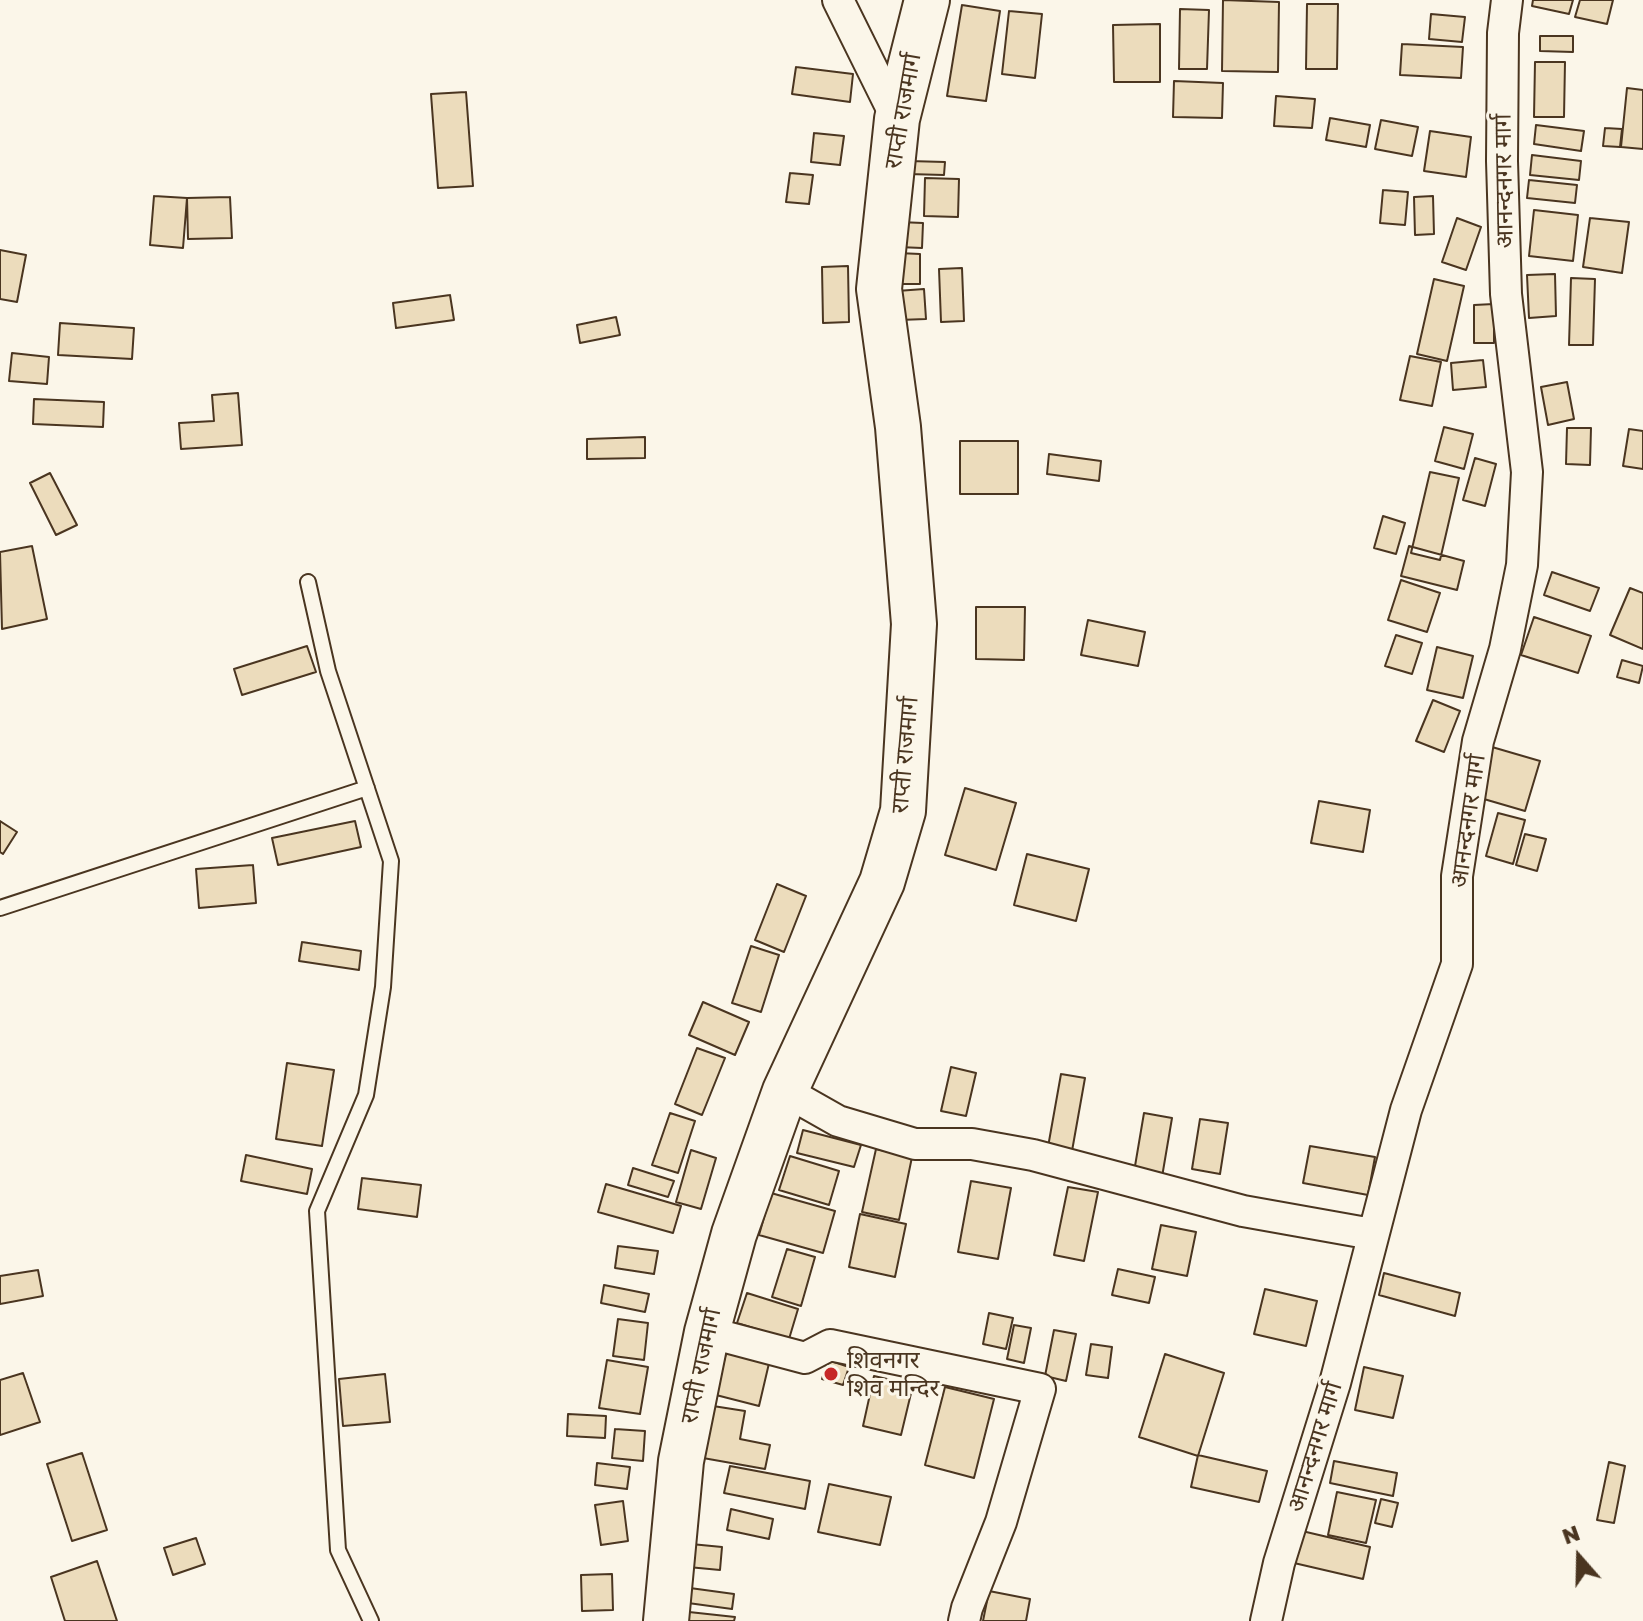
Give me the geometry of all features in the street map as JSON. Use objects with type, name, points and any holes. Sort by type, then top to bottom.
[{"type":"main road","name":"राप्ती राजमार्ग","points":[[666,1621],[681,1461],[707,1332],[734,1234],[785,1091],[882,882],[903,811],[914,624],[898,427],[879,289],[897,119],[927,0]]},
{"type":"street","points":[[838,0],[897,119]]},
{"type":"street","name":"आनन्दनगर मार्ग","points":[[1266,1621],[1279,1563],[1335,1383],[1406,1110],[1457,964],[1457,876],[1478,741],[1505,649],[1522,565],[1527,472],[1506,294],[1504,250],[1503,33],[1507,0]]},
{"type":"street","points":[[785,1091],[838,1121],[915,1144],[972,1144],[1033,1155],[1243,1211],[1372,1234]]},
{"type":"street","points":[[707,1332],[805,1358],[830,1345],[1040,1389],[1001,1522],[964,1621]]},
{"type":"lane","points":[[308,582],[328,671],[391,861],[383,987],[366,1095],[317,1211],[338,1550],[371,1621]]},
{"type":"lane","points":[[0,908],[367,788]]},
{"type":"building","points":[[1223,0],[1279,2],[1278,72],[1222,71]]},
{"type":"building","points":[[1533,0],[1573,0],[1569,14],[1532,6]]},
{"type":"building","points":[[1580,0],[1613,0],[1607,24],[1575,17]]},
{"type":"building","points":[[1307,4],[1338,4],[1337,69],[1306,69]]},
{"type":"building","points":[[962,5],[1000,11],[986,101],[947,96]]},
{"type":"building","points":[[1180,9],[1209,10],[1207,69],[1179,69]]},
{"type":"building","points":[[1009,11],[1042,14],[1035,78],[1002,74]]},
{"type":"building","points":[[1431,14],[1465,17],[1462,42],[1429,39]]},
{"type":"building","points":[[1160,24],[1160,82],[1114,82],[1113,25]]},
{"type":"building","points":[[1540,36],[1573,36],[1573,52],[1540,51]]},
{"type":"building","points":[[1402,44],[1463,47],[1461,78],[1400,75]]},
{"type":"building","points":[[1535,62],[1565,62],[1564,117],[1534,117]]},
{"type":"building","points":[[796,67],[853,74],[850,102],[792,94]]},
{"type":"building","points":[[1174,81],[1223,83],[1222,118],[1173,117]]},
{"type":"building","points":[[1627,88],[1643,90],[1643,149],[1621,147]]},
{"type":"building","points":[[466,92],[473,186],[438,188],[431,94]]},
{"type":"building","points":[[1276,96],[1315,99],[1312,128],[1274,126]]},
{"type":"building","points":[[1330,118],[1370,125],[1366,147],[1326,140]]},
{"type":"building","points":[[1381,120],[1418,127],[1412,156],[1375,149]]},
{"type":"building","points":[[1536,125],[1584,131],[1581,151],[1534,144]]},
{"type":"building","points":[[1605,128],[1622,129],[1620,147],[1603,146]]},
{"type":"building","points":[[1430,131],[1471,137],[1466,177],[1424,171]]},
{"type":"building","points":[[814,133],[844,136],[840,165],[811,162]]},
{"type":"building","points":[[1532,155],[1581,161],[1579,180],[1530,175]]},
{"type":"building","points":[[909,161],[945,162],[944,175],[908,174]]},
{"type":"building","points":[[790,173],[813,175],[809,204],[786,202]]},
{"type":"building","points":[[925,178],[959,179],[958,217],[924,216]]},
{"type":"building","points":[[1529,180],[1577,185],[1575,203],[1527,198]]},
{"type":"building","points":[[1383,190],[1408,192],[1405,225],[1380,223]]},
{"type":"building","points":[[154,196],[187,198],[183,248],[150,245]]},
{"type":"building","points":[[1433,196],[1434,234],[1415,235],[1414,197]]},
{"type":"building","points":[[230,197],[232,238],[188,239],[187,198]]},
{"type":"building","points":[[1534,210],[1578,215],[1573,261],[1529,256]]},
{"type":"building","points":[[1457,218],[1481,227],[1466,270],[1442,262]]},
{"type":"building","points":[[1590,218],[1629,222],[1622,273],[1583,267]]},
{"type":"building","points":[[899,222],[923,223],[922,248],[898,247]]},
{"type":"building","points":[[0,250],[26,255],[17,302],[0,299]]},
{"type":"building","points":[[898,253],[920,254],[920,284],[898,284]]},
{"type":"building","points":[[848,266],[849,322],[823,323],[822,267]]},
{"type":"building","points":[[962,268],[964,321],[941,322],[939,269]]},
{"type":"building","points":[[1555,274],[1556,316],[1529,318],[1527,275]]},
{"type":"building","points":[[1571,278],[1595,279],[1593,345],[1569,345]]},
{"type":"building","points":[[1434,279],[1464,286],[1447,361],[1417,354]]},
{"type":"building","points":[[924,289],[926,319],[899,320],[897,291]]},
{"type":"building","points":[[450,295],[454,320],[396,328],[393,303]]},
{"type":"building","points":[[1494,304],[1494,343],[1474,343],[1474,305]]},
{"type":"building","points":[[616,317],[620,335],[580,343],[577,325]]},
{"type":"building","points":[[60,323],[134,328],[132,359],[58,355]]},
{"type":"building","points":[[12,353],[49,357],[47,384],[9,381]]},
{"type":"building","points":[[1410,356],[1441,362],[1432,406],[1400,400]]},
{"type":"building","points":[[1483,360],[1486,387],[1453,390],[1451,363]]},
{"type":"building","points":[[1567,382],[1574,419],[1548,425],[1541,387]]},
{"type":"building","points":[[238,393],[242,445],[181,449],[179,423],[214,421],[212,395]]},
{"type":"building","points":[[34,399],[104,402],[103,427],[33,424]]},
{"type":"building","points":[[1444,427],[1473,434],[1464,469],[1435,461]]},
{"type":"building","points":[[1567,428],[1591,428],[1590,465],[1566,464]]},
{"type":"building","points":[[1629,429],[1643,431],[1643,469],[1623,466]]},
{"type":"building","points":[[645,437],[645,458],[587,459],[587,439]]},
{"type":"building","points":[[960,441],[1018,441],[1018,494],[960,494]]},
{"type":"building","points":[[1049,454],[1101,461],[1099,481],[1047,474]]},
{"type":"building","points":[[1475,458],[1496,464],[1485,506],[1463,500]]},
{"type":"building","points":[[1430,472],[1459,478],[1440,560],[1411,553]]},
{"type":"building","points":[[50,473],[77,525],[56,535],[30,483]]},
{"type":"building","points":[[1383,516],[1405,523],[1396,554],[1374,548]]},
{"type":"building","points":[[32,546],[47,619],[2,629],[0,552]]},
{"type":"building","points":[[1409,546],[1464,561],[1457,590],[1401,576]]},
{"type":"building","points":[[1552,572],[1599,588],[1590,611],[1544,595]]},
{"type":"building","points":[[1401,580],[1440,593],[1427,632],[1388,620]]},
{"type":"building","points":[[1630,588],[1643,593],[1643,649],[1610,635]]},
{"type":"building","points":[[976,607],[1025,607],[1024,660],[976,659]]},
{"type":"building","points":[[1534,617],[1591,636],[1578,673],[1521,655]]},
{"type":"building","points":[[1088,620],[1145,632],[1138,666],[1081,655]]},
{"type":"building","points":[[1396,635],[1422,643],[1412,674],[1385,666]]},
{"type":"building","points":[[307,646],[316,672],[242,695],[234,669]]},
{"type":"building","points":[[1437,647],[1473,656],[1463,698],[1427,690]]},
{"type":"building","points":[[1622,660],[1643,666],[1639,683],[1617,677]]},
{"type":"building","points":[[1433,700],[1460,711],[1444,752],[1416,741]]},
{"type":"building","points":[[1492,747],[1540,761],[1525,811],[1477,797]]},
{"type":"building","points":[[965,788],[1016,803],[996,870],[945,855]]},
{"type":"building","points":[[1319,801],[1370,810],[1363,852],[1311,843]]},
{"type":"building","points":[[1498,813],[1525,820],[1513,864],[1486,856]]},
{"type":"building","points":[[0,821],[17,832],[3,854],[0,852]]},
{"type":"building","points":[[355,821],[361,847],[278,865],[272,838]]},
{"type":"building","points":[[1525,834],[1546,839],[1537,871],[1516,865]]},
{"type":"building","points":[[1027,854],[1089,869],[1076,921],[1014,905]]},
{"type":"building","points":[[253,865],[256,903],[199,908],[196,869]]},
{"type":"building","points":[[777,884],[806,896],[784,952],[755,940]]},
{"type":"building","points":[[302,942],[361,951],[359,970],[299,961]]},
{"type":"building","points":[[751,946],[779,955],[761,1012],[732,1003]]},
{"type":"building","points":[[703,1002],[749,1022],[735,1055],[689,1035]]},
{"type":"building","points":[[697,1048],[725,1058],[702,1115],[675,1104]]},
{"type":"building","points":[[287,1063],[334,1070],[322,1146],[276,1139]]},
{"type":"building","points":[[951,1067],[976,1073],[966,1116],[941,1111]]},
{"type":"building","points":[[1061,1074],[1085,1078],[1072,1151],[1048,1147]]},
{"type":"building","points":[[670,1113],[695,1121],[678,1173],[652,1165]]},
{"type":"building","points":[[1144,1113],[1172,1118],[1162,1177],[1134,1172]]},
{"type":"building","points":[[1200,1119],[1228,1123],[1220,1174],[1192,1169]]},
{"type":"building","points":[[803,1130],[861,1145],[854,1167],[797,1153]]},
{"type":"building","points":[[1310,1146],[1375,1157],[1368,1195],[1303,1183]]},
{"type":"building","points":[[876,1149],[912,1157],[899,1220],[862,1212]]},
{"type":"building","points":[[691,1150],[716,1158],[701,1209],[676,1202]]},
{"type":"building","points":[[246,1155],[312,1169],[307,1194],[241,1181]]},
{"type":"building","points":[[790,1156],[839,1171],[829,1205],[779,1190]]},
{"type":"building","points":[[633,1168],[674,1181],[668,1197],[628,1185]]},
{"type":"building","points":[[362,1178],[421,1185],[417,1217],[358,1209]]},
{"type":"building","points":[[971,1181],[1011,1188],[998,1259],[958,1252]]},
{"type":"building","points":[[606,1184],[681,1206],[673,1233],[598,1212]]},
{"type":"building","points":[[1068,1187],[1098,1192],[1084,1261],[1054,1255]]},
{"type":"building","points":[[771,1193],[835,1211],[823,1253],[759,1235]]},
{"type":"building","points":[[860,1214],[906,1224],[895,1277],[849,1267]]},
{"type":"building","points":[[1161,1225],[1196,1232],[1187,1276],[1152,1269]]},
{"type":"building","points":[[618,1246],[658,1251],[654,1274],[615,1268]]},
{"type":"building","points":[[787,1249],[815,1257],[801,1306],[772,1297]]},
{"type":"building","points":[[1118,1269],[1155,1277],[1149,1303],[1112,1295]]},
{"type":"building","points":[[38,1270],[43,1296],[0,1304],[0,1276]]},
{"type":"building","points":[[1384,1273],[1460,1293],[1455,1316],[1379,1295]]},
{"type":"building","points":[[604,1285],[649,1294],[645,1312],[601,1303]]},
{"type":"building","points":[[1265,1289],[1317,1301],[1306,1346],[1254,1334]]},
{"type":"building","points":[[747,1293],[798,1309],[789,1339],[737,1323]]},
{"type":"building","points":[[989,1313],[1013,1318],[1006,1349],[983,1344]]},
{"type":"building","points":[[618,1319],[648,1323],[644,1360],[613,1356]]},
{"type":"building","points":[[1014,1325],[1031,1328],[1024,1363],[1007,1359]]},
{"type":"building","points":[[1054,1330],[1076,1334],[1066,1381],[1045,1376]]},
{"type":"building","points":[[1091,1344],[1112,1347],[1108,1378],[1086,1375]]},
{"type":"building","points":[[727,1349],[770,1359],[759,1406],[716,1395]]},
{"type":"building","points":[[1165,1354],[1224,1373],[1198,1456],[1139,1437]]},
{"type":"building","points":[[607,1360],[648,1367],[640,1414],[599,1408]]},
{"type":"building","points":[[828,1360],[849,1367],[843,1385],[822,1379]]},
{"type":"building","points":[[1364,1367],[1403,1376],[1393,1418],[1355,1410]]},
{"type":"building","points":[[23,1373],[40,1422],[0,1435],[0,1380]]},
{"type":"building","points":[[385,1374],[390,1422],[343,1426],[339,1379]]},
{"type":"building","points":[[874,1376],[913,1385],[901,1435],[863,1426]]},
{"type":"building","points":[[945,1387],[994,1399],[974,1478],[925,1465]]},
{"type":"building","points":[[713,1406],[745,1411],[740,1439],[770,1445],[765,1469],[703,1458]]},
{"type":"building","points":[[568,1414],[606,1416],[605,1438],[567,1436]]},
{"type":"building","points":[[615,1429],[645,1431],[643,1461],[612,1458]]},
{"type":"building","points":[[82,1453],[107,1530],[72,1541],[47,1464]]},
{"type":"building","points":[[1198,1455],[1267,1471],[1259,1502],[1191,1487]]},
{"type":"building","points":[[1334,1461],[1397,1473],[1393,1496],[1330,1483]]},
{"type":"building","points":[[1609,1462],[1625,1466],[1614,1523],[1597,1520]]},
{"type":"building","points":[[597,1463],[630,1467],[627,1489],[595,1485]]},
{"type":"building","points":[[730,1466],[810,1481],[805,1509],[724,1493]]},
{"type":"building","points":[[829,1484],[891,1497],[880,1545],[818,1532]]},
{"type":"building","points":[[1337,1492],[1376,1500],[1366,1543],[1328,1535]]},
{"type":"building","points":[[1381,1499],[1398,1503],[1392,1527],[1375,1523]]},
{"type":"building","points":[[623,1501],[628,1541],[601,1545],[595,1505]]},
{"type":"building","points":[[731,1509],[773,1519],[769,1539],[727,1530]]},
{"type":"building","points":[[1302,1531],[1370,1547],[1363,1579],[1294,1563]]},
{"type":"building","points":[[196,1538],[205,1564],[173,1575],[164,1548]]},
{"type":"building","points":[[691,1544],[722,1547],[720,1570],[688,1567]]},
{"type":"building","points":[[97,1561],[117,1621],[65,1621],[51,1577]]},
{"type":"building","points":[[612,1574],[613,1610],[582,1611],[581,1575]]},
{"type":"building","points":[[690,1588],[734,1594],[732,1609],[688,1603]]},
{"type":"building","points":[[989,1591],[1030,1599],[1026,1621],[983,1621]]},
{"type":"building","points":[[689,1612],[735,1617],[734,1621],[687,1621]]},
{"type":"place","name":"शिवनगर शिव मन्दिर","points":[[831,1374]]}]
